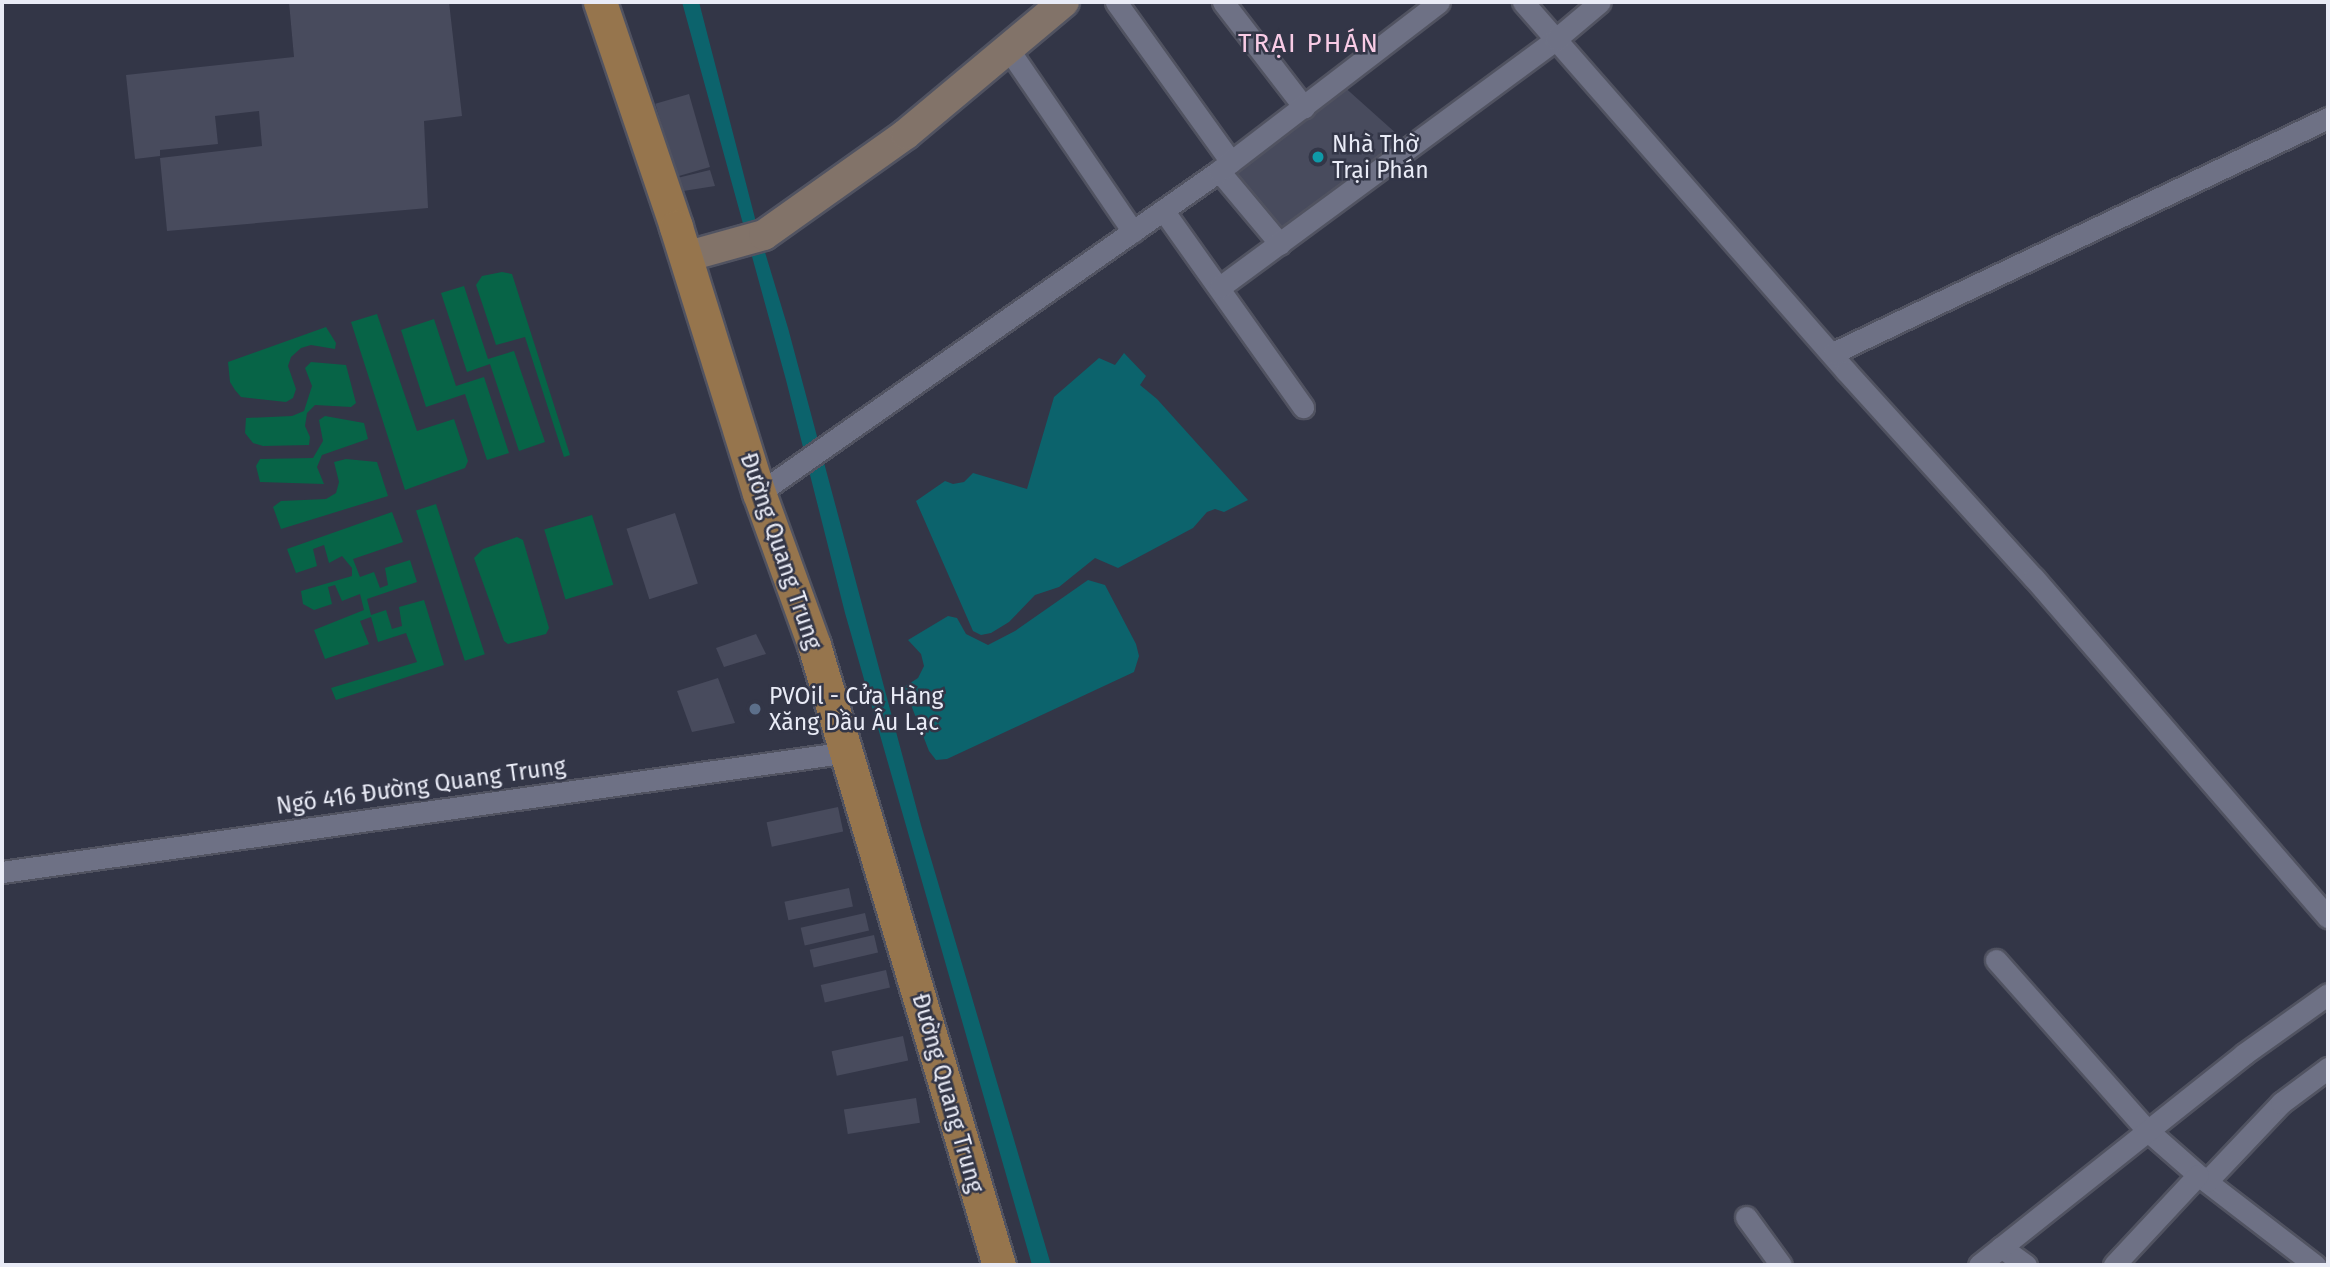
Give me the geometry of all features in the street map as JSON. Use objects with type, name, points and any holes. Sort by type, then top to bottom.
[{"type":"main road","name":"Đường Quang Trung","points":[[600,2],[685,257],[759,493],[814,645],[848,752],[999,1265]]},
{"type":"main road","points":[[685,257],[753,238],[906,134],[1064,2]]},
{"type":"street","points":[[1116,2],[1225,167],[1280,244]]},
{"type":"street","points":[[759,493],[1225,167],[1304,107],[1413,9],[1439,2]]},
{"type":"street","points":[[1523,2],[1846,371],[2034,578],[2328,917]]},
{"type":"street","points":[[1220,287],[1556,39],[1600,2]]},
{"type":"street","points":[[1233,5],[1304,107]]},
{"type":"street","points":[[1009,50],[1133,232]]},
{"type":"street","points":[[1830,350],[2328,118]]},
{"type":"street","points":[[1163,210],[1303,407]]},
{"type":"street","name":"Ngõ 416 Đường Quang Trung","points":[[2,872],[848,752]]},
{"type":"street","points":[[1996,960],[2148,1131],[2202,1178],[2315,1265]]},
{"type":"street","points":[[1979,1265],[2244,1054],[2328,994]]},
{"type":"street","points":[[2114,1265],[2281,1103],[2328,1068]]},
{"type":"street","points":[[1746,1217],[1781,1265]]},
{"type":"street","points":[[2001,1247],[2026,1265]]},
{"type":"shaded area","points":[[682,2],[699,2],[757,226],[788,328],[921,825],[1051,1265],[1032,1265],[845,613],[786,380]]},
{"type":"shaded area","points":[[502,272],[512,274],[570,455],[564,457],[525,337],[496,345],[476,285],[482,276]]},
{"type":"shaded area","points":[[464,286],[488,359],[514,351],[545,442],[519,451],[490,364],[467,372],[441,293]]},
{"type":"shaded area","points":[[377,314],[417,431],[454,419],[468,461],[465,468],[405,490],[351,322]]},
{"type":"shaded area","points":[[434,319],[456,386],[484,377],[509,453],[487,460],[465,394],[426,407],[401,330]]},
{"type":"shaded area","points":[[326,327],[336,343],[335,349],[311,345],[301,348],[291,357],[288,366],[296,389],[293,398],[286,402],[241,397],[235,390],[230,382],[228,362]]},
{"type":"shaded area","points":[[1124,353],[1146,376],[1140,385],[1157,399],[1248,500],[1224,512],[1215,509],[1207,512],[1193,528],[1118,568],[1095,558],[1059,587],[1035,595],[1009,622],[991,633],[981,635],[973,631],[916,501],[945,481],[953,484],[964,482],[973,473],[1027,489],[1054,397],[1099,358],[1115,365]]},
{"type":"shaded area","points":[[311,362],[346,365],[356,403],[351,407],[315,405],[307,413],[305,426],[310,437],[309,445],[263,446],[253,443],[245,433],[246,418],[292,416],[304,411],[312,386],[305,368]]},
{"type":"shaded area","points":[[325,416],[364,423],[368,439],[322,455],[317,467],[324,484],[260,482],[256,466],[260,459],[313,458],[323,441],[319,420]]},
{"type":"shaded area","points":[[346,459],[377,462],[388,496],[281,529],[273,507],[281,501],[326,499],[336,493],[339,482],[334,462]]},
{"type":"shaded area","points":[[436,504],[485,654],[465,661],[416,510]]},
{"type":"shaded area","points":[[392,512],[403,542],[353,559],[360,577],[374,572],[380,588],[388,585],[385,568],[410,560],[417,582],[367,599],[371,615],[386,610],[392,629],[402,626],[399,607],[424,600],[444,665],[336,700],[331,688],[417,662],[406,633],[378,642],[371,617],[360,621],[369,644],[325,659],[314,630],[364,610],[360,594],[342,601],[335,585],[328,587],[332,604],[314,610],[303,604],[301,591],[352,576],[352,568],[342,556],[329,563],[324,545],[313,549],[317,566],[296,573],[287,549]]},
{"type":"shaded area","points":[[592,515],[613,585],[566,599],[544,530]]},
{"type":"shaded area","points":[[517,537],[523,540],[549,628],[546,634],[508,644],[504,641],[474,558],[483,549]]},
{"type":"shaded area","points":[[1088,580],[1105,585],[1136,644],[1139,656],[1134,672],[947,759],[936,760],[929,751],[904,687],[918,678],[924,666],[921,654],[908,640],[948,616],[957,618],[966,634],[988,645],[1015,631]]},
{"type":"building","points":[[289,2],[449,2],[462,116],[424,121],[428,208],[167,231],[160,158],[262,146],[259,111],[215,116],[218,144],[160,150],[160,156],[135,159],[126,75],[294,57]]},
{"type":"building","name":"Nhà Thờ Trại Phán","points":[[1341,84],[1408,144],[1279,238],[1228,170]]},
{"type":"building","points":[[689,94],[710,167],[676,177],[655,104]]},
{"type":"building","points":[[710,170],[715,186],[677,192],[673,179]]},
{"type":"building","points":[[675,513],[698,583],[649,599],[626,529]]},
{"type":"building","points":[[756,634],[766,654],[724,667],[716,648]]},
{"type":"building","points":[[718,678],[735,723],[692,732],[677,691]]},
{"type":"building","points":[[838,807],[843,831],[772,847],[767,822]]},
{"type":"building","points":[[849,888],[853,907],[788,920],[784,902]]},
{"type":"building","points":[[865,913],[869,931],[805,945],[801,928]]},
{"type":"building","points":[[874,935],[878,953],[814,967],[810,950]]},
{"type":"building","points":[[886,970],[890,988],[825,1003],[821,985]]},
{"type":"building","points":[[903,1036],[908,1060],[837,1076],[832,1051]]},
{"type":"building","points":[[916,1098],[920,1123],[848,1134],[844,1109]]},
{"type":"place","name":"Nhà Thờ Trại Phán","points":[[1318,157]]},
{"type":"place","name":"PVOil - Cửa Hàng Xăng Dầu Âu Lạc","points":[[755,709]]},
{"type":"district","name":"TRẠI PHÁN","points":[[1309,44]]}]
